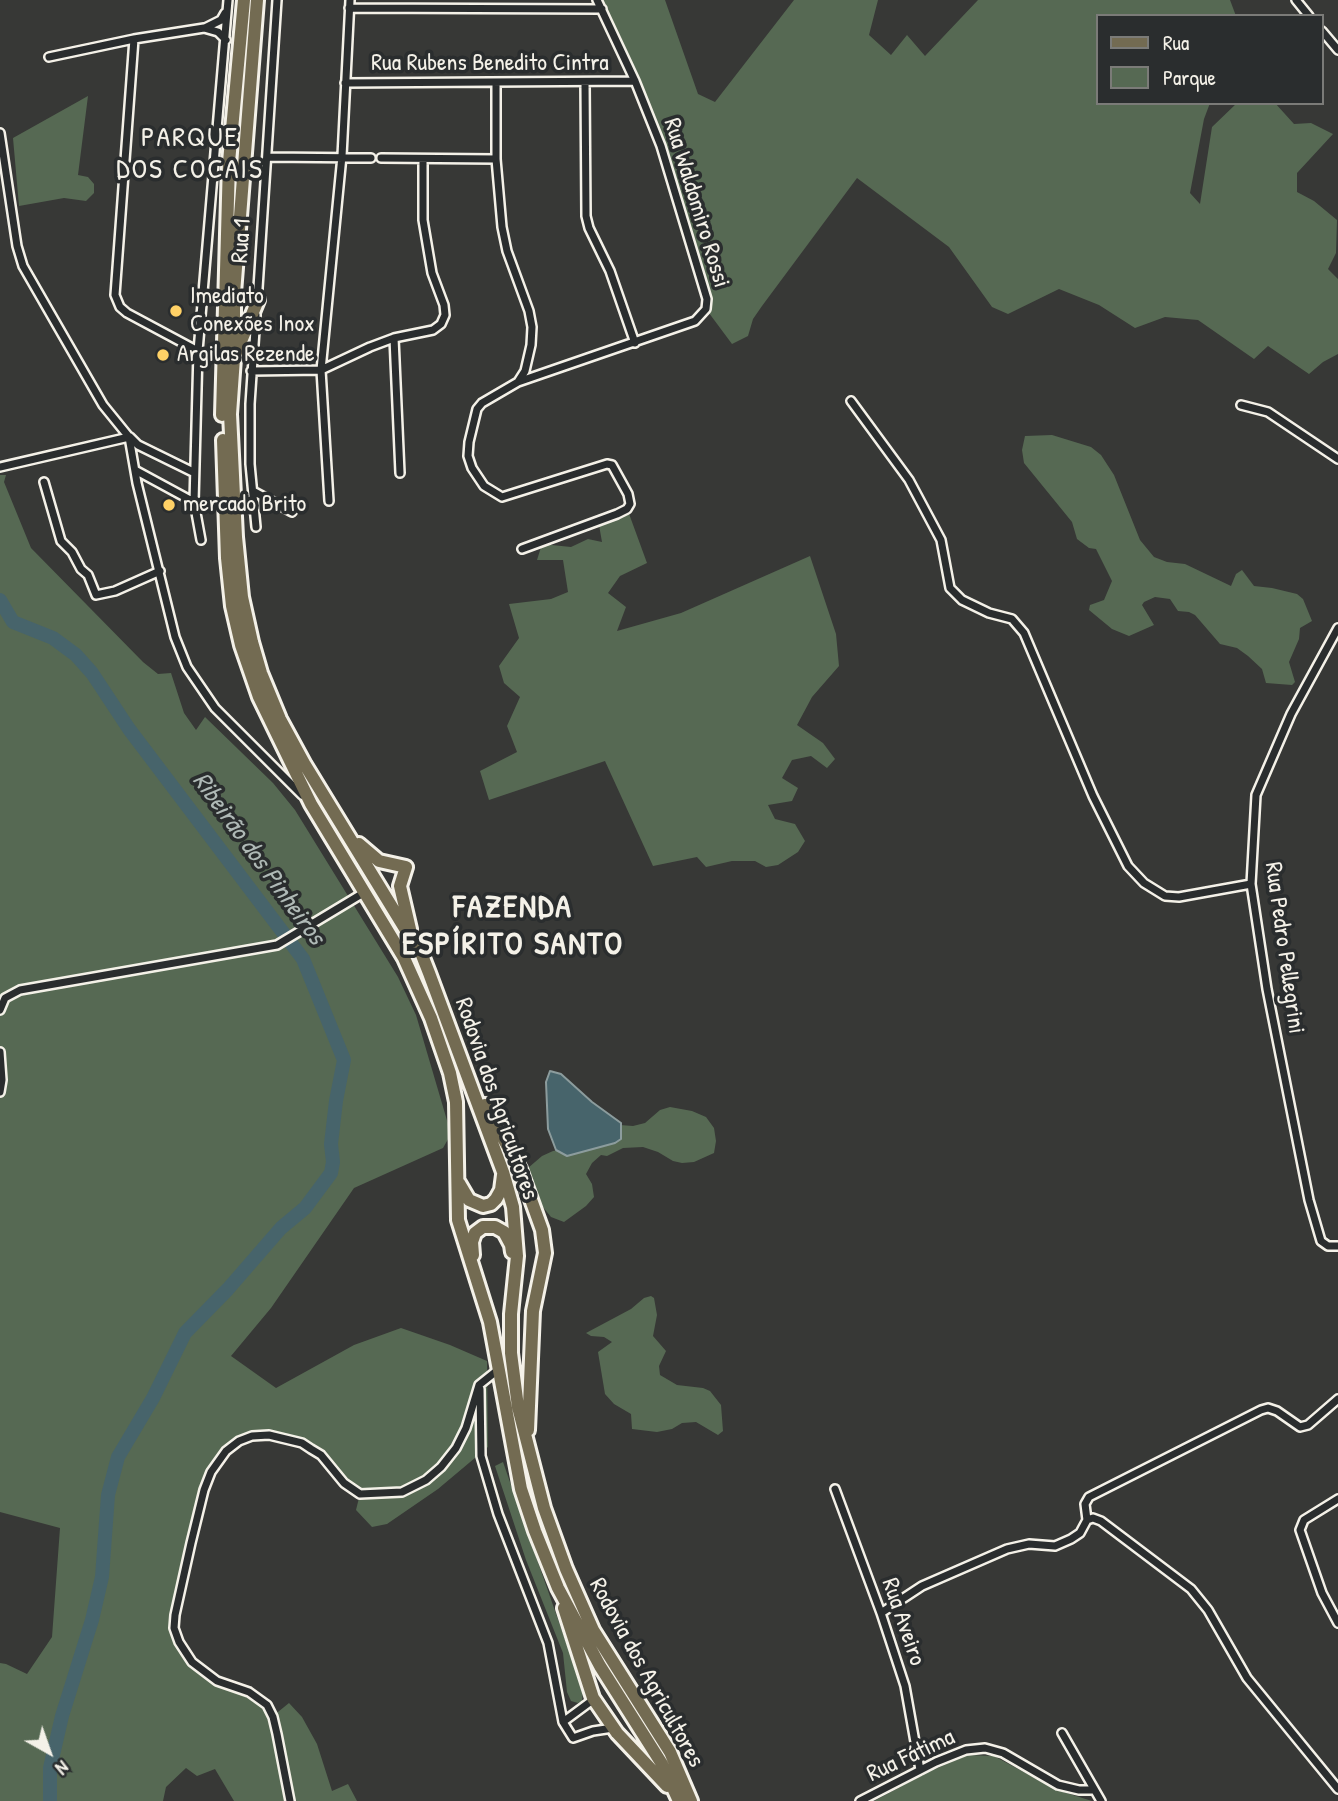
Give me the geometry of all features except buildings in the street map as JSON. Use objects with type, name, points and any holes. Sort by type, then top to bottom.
[{"type":"main road","name":"Rodovia dos Agricultores","points":[[244,0],[230,150],[222,423],[227,558],[232,606],[245,658],[259,697],[311,804],[366,891],[404,958],[442,1046],[456,1102],[458,1220],[490,1322],[521,1489],[535,1531],[558,1588],[600,1666],[683,1800]]},
{"type":"main road","name":"Rodovia dos Agricultores","points":[[257,0],[234,293],[234,358],[230,414],[236,537],[242,597],[252,642],[261,673],[280,719],[305,765],[412,940],[418,945],[429,973],[503,1172],[514,1218],[517,1256],[511,1314],[511,1353],[523,1431],[530,1447],[544,1507],[565,1569],[603,1649],[670,1752],[683,1800]]},
{"type":"main road","points":[[234,358],[258,300]]},
{"type":"main road","points":[[350,837],[379,861],[406,867],[400,886],[412,940]]},
{"type":"main road","points":[[459,1056],[520,1169],[542,1230],[545,1253],[531,1329],[533,1354],[527,1426],[530,1447]]},
{"type":"main road","points":[[458,1183],[469,1200],[482,1206],[491,1204],[501,1190],[503,1172]]},
{"type":"main road","points":[[475,1276],[472,1242],[474,1233],[483,1227],[495,1227],[504,1233],[511,1245],[515,1287]]},
{"type":"main road","points":[[558,1588],[571,1635],[594,1699],[613,1728],[683,1800]]},
{"type":"street","name":"Rua 1","points":[[256,527],[250,464],[251,371],[277,0]]},
{"type":"street","name":"Rua Waldomiro Rossi","points":[[522,549],[627,509],[628,494],[614,466],[607,464],[502,497],[484,486],[472,468],[468,456],[468,442],[474,417],[482,403],[518,382],[695,321],[706,309],[707,299],[661,146],[635,81],[597,0]]},
{"type":"street","points":[[1296,0],[1308,14]]},
{"type":"street","points":[[49,57],[204,28],[221,20],[227,4]]},
{"type":"street","points":[[201,540],[194,502],[193,472],[198,351],[227,4]]},
{"type":"street","points":[[329,501],[321,370],[342,156],[349,4],[602,9]]},
{"type":"street","points":[[204,28],[218,32],[226,40]]},
{"type":"street","points":[[1324,33],[1338,50]]},
{"type":"street","points":[[134,39],[115,295],[120,307],[127,313],[198,351]]},
{"type":"street","name":"Rua Rubens Benedito Cintra","points":[[345,83],[635,81]]},
{"type":"street","points":[[585,83],[586,216],[589,229],[610,271],[635,343]]},
{"type":"street","points":[[496,84],[496,159],[502,227],[507,251],[524,292],[532,327],[529,356],[525,371],[518,382]]},
{"type":"street","points":[[0,133],[17,246],[23,267],[37,294],[66,337],[103,405],[129,437],[138,445],[193,472]]},
{"type":"street","points":[[267,157],[371,158]]},
{"type":"street","points":[[381,158],[496,159]]},
{"type":"street","points":[[251,371],[321,370],[370,346],[433,330],[440,324],[445,316],[444,305],[432,273],[423,220],[423,159]]},
{"type":"street","points":[[394,338],[400,473]]},
{"type":"street","points":[[851,401],[909,480],[941,540],[950,588],[962,600],[989,613],[1012,619],[1024,633],[1093,796],[1128,866],[1144,883],[1166,896],[1179,897],[1251,884]]},
{"type":"street","points":[[1241,405],[1268,412],[1338,459]]},
{"type":"street","points":[[129,437],[175,637],[187,667],[215,708],[311,804]]},
{"type":"street","points":[[0,467],[129,437]]},
{"type":"street","points":[[135,470],[194,502]]},
{"type":"street","points":[[140,490],[155,481]]},
{"type":"street","points":[[44,482],[61,541],[71,550],[81,569],[88,575],[96,595],[115,591],[160,571]]},
{"type":"street","points":[[253,491],[292,512]]},
{"type":"street","name":"Rua Pedro Pellegrini","points":[[1338,628],[1291,714],[1256,795],[1251,884],[1267,989],[1309,1200],[1319,1237],[1324,1244],[1338,1246]]},
{"type":"street","points":[[0,1010],[5,998],[20,990],[277,945],[366,891]]},
{"type":"street","points":[[0,1052],[0,1092]]},
{"type":"street","points":[[290,1801],[273,1717],[267,1705],[249,1692],[218,1681],[192,1662],[179,1642],[174,1628],[191,1543],[211,1472],[226,1451],[239,1441],[252,1436],[269,1435],[302,1443],[312,1449],[321,1455],[344,1483],[360,1494],[401,1492],[426,1480],[442,1467],[456,1448],[480,1385],[499,1368]]},
{"type":"street","points":[[480,1385],[481,1456],[498,1514],[548,1643],[563,1722],[573,1738],[613,1728]]},
{"type":"street","points":[[881,1613],[922,1586],[1007,1549],[1029,1544],[1055,1546],[1071,1539],[1080,1533],[1087,1520],[1085,1504],[1089,1497],[1261,1410],[1268,1408],[1277,1411],[1300,1427],[1308,1425],[1338,1399]]},
{"type":"street","name":"Rua Aveiro","points":[[835,1489],[905,1686],[920,1770]]},
{"type":"street","points":[[1338,1499],[1304,1520],[1300,1530],[1322,1593],[1338,1623]]},
{"type":"street","points":[[1087,1520],[1093,1518],[1101,1521],[1191,1589],[1208,1610],[1247,1678],[1338,1789]]},
{"type":"street","points":[[563,1722],[594,1699]]},
{"type":"street","points":[[1062,1733],[1101,1801]]},
{"type":"street","name":"Rua Fátima","points":[[860,1801],[966,1750],[985,1748],[1003,1753],[1058,1785],[1094,1790]]},
{"type":"green space","points":[[597,0],[665,0],[698,94],[715,102],[794,0],[878,0],[869,35],[891,55],[907,35],[925,56],[978,0],[1230,0],[1235,14],[1096,14],[1096,105],[1209,105],[1204,119],[1190,193],[1200,204],[1212,127],[1235,105],[1277,105],[1294,124],[1311,123],[1333,134],[1297,173],[1297,192],[1314,201],[1337,220],[1336,253],[1328,269],[1338,279],[1338,354],[1309,374],[1268,346],[1254,359],[1198,320],[1165,317],[1135,328],[1099,305],[1059,289],[1008,314],[992,307],[949,247],[857,178],[753,319],[748,336],[732,344],[706,309],[661,146]]},
{"type":"green space","points":[[88,96],[78,175],[88,177],[94,184],[94,193],[86,201],[64,198],[19,206],[13,138]]},
{"type":"green space","points":[[1052,435],[1091,447],[1101,455],[1114,475],[1140,540],[1154,557],[1185,564],[1231,586],[1236,574],[1242,570],[1254,586],[1297,594],[1303,599],[1312,621],[1300,628],[1299,639],[1289,662],[1295,682],[1292,685],[1266,683],[1262,669],[1248,656],[1237,648],[1220,644],[1195,615],[1178,611],[1170,599],[1155,597],[1144,602],[1142,605],[1154,625],[1129,636],[1112,629],[1089,610],[1090,605],[1104,600],[1112,581],[1096,549],[1089,548],[1077,539],[1072,522],[1024,463],[1022,450],[1025,436]]},
{"type":"green space","points":[[0,475],[6,475],[4,482],[31,548],[143,662],[158,674],[171,673],[184,713],[196,730],[205,717],[273,783],[295,810],[398,977],[416,1015],[451,1134],[443,1148],[354,1188],[271,1308],[231,1356],[276,1388],[354,1345],[401,1328],[450,1345],[487,1361],[488,1447],[438,1489],[387,1524],[372,1527],[356,1510],[360,1494],[311,1449],[269,1435],[239,1441],[211,1472],[182,1584],[176,1634],[202,1670],[260,1698],[273,1716],[289,1703],[302,1717],[317,1744],[332,1791],[348,1784],[357,1801],[234,1801],[215,1769],[197,1776],[186,1768],[166,1787],[163,1801],[0,1801],[0,1663],[27,1674],[52,1637],[60,1528],[0,1512]]},
{"type":"green space","points":[[628,511],[647,563],[620,576],[608,593],[626,607],[617,631],[681,613],[810,556],[836,634],[839,666],[812,697],[797,725],[823,743],[835,759],[827,768],[811,756],[792,760],[782,778],[798,788],[792,801],[768,805],[775,819],[795,824],[805,841],[798,852],[778,865],[766,867],[755,861],[732,861],[706,867],[697,857],[653,866],[605,761],[489,800],[480,771],[517,752],[507,726],[520,697],[504,683],[499,666],[519,638],[509,604],[551,599],[568,592],[563,560],[537,560],[542,544],[571,547],[588,539],[602,542],[599,525]]},
{"type":"green space","points":[[670,1107],[706,1117],[714,1128],[714,1153],[694,1162],[682,1163],[643,1147],[623,1148],[607,1156],[601,1155],[592,1163],[586,1174],[592,1184],[594,1197],[564,1222],[551,1217],[525,1185],[521,1174],[542,1156],[553,1151],[579,1147],[620,1125],[645,1123],[660,1110]]},
{"type":"green space","points":[[651,1296],[654,1298],[657,1315],[653,1336],[666,1351],[659,1366],[660,1375],[677,1385],[710,1391],[721,1405],[723,1431],[718,1435],[696,1422],[682,1423],[672,1429],[657,1432],[632,1429],[631,1414],[614,1404],[605,1394],[598,1352],[612,1342],[604,1337],[586,1333]]},
{"type":"green space","points":[[503,1462],[583,1691],[582,1701],[578,1703],[571,1701],[567,1692],[563,1653],[526,1560],[495,1466]]},
{"type":"green space","points":[[968,1755],[994,1756],[1057,1790],[1092,1801],[874,1801],[928,1772]]},
{"type":"water","points":[[550,1071],[561,1074],[621,1123],[621,1139],[567,1156],[556,1150],[548,1129],[546,1082]]},
{"type":"waterway","name":"Ribeirão dos Pinheiros","points":[[0,600],[13,622],[53,638],[76,655],[92,673],[129,729],[303,959],[344,1060],[331,1144],[331,1173],[305,1208],[281,1228],[185,1333],[153,1398],[118,1457],[108,1495],[102,1577],[92,1620],[62,1716],[50,1768],[50,1801]]},
{"type":"place","name":"Imediato Conexões Inox","points":[[176,311]]},
{"type":"place","name":"Argilas Rezende","points":[[163,355]]},
{"type":"place","name":"mercado Brito","points":[[169,505]]},
{"type":"district","name":"PARQUE DOS COCAIS","points":[[190,155]]},
{"type":"district","name":"FAZENDA ESPÍRITO SANTO","points":[[513,926]]}]
